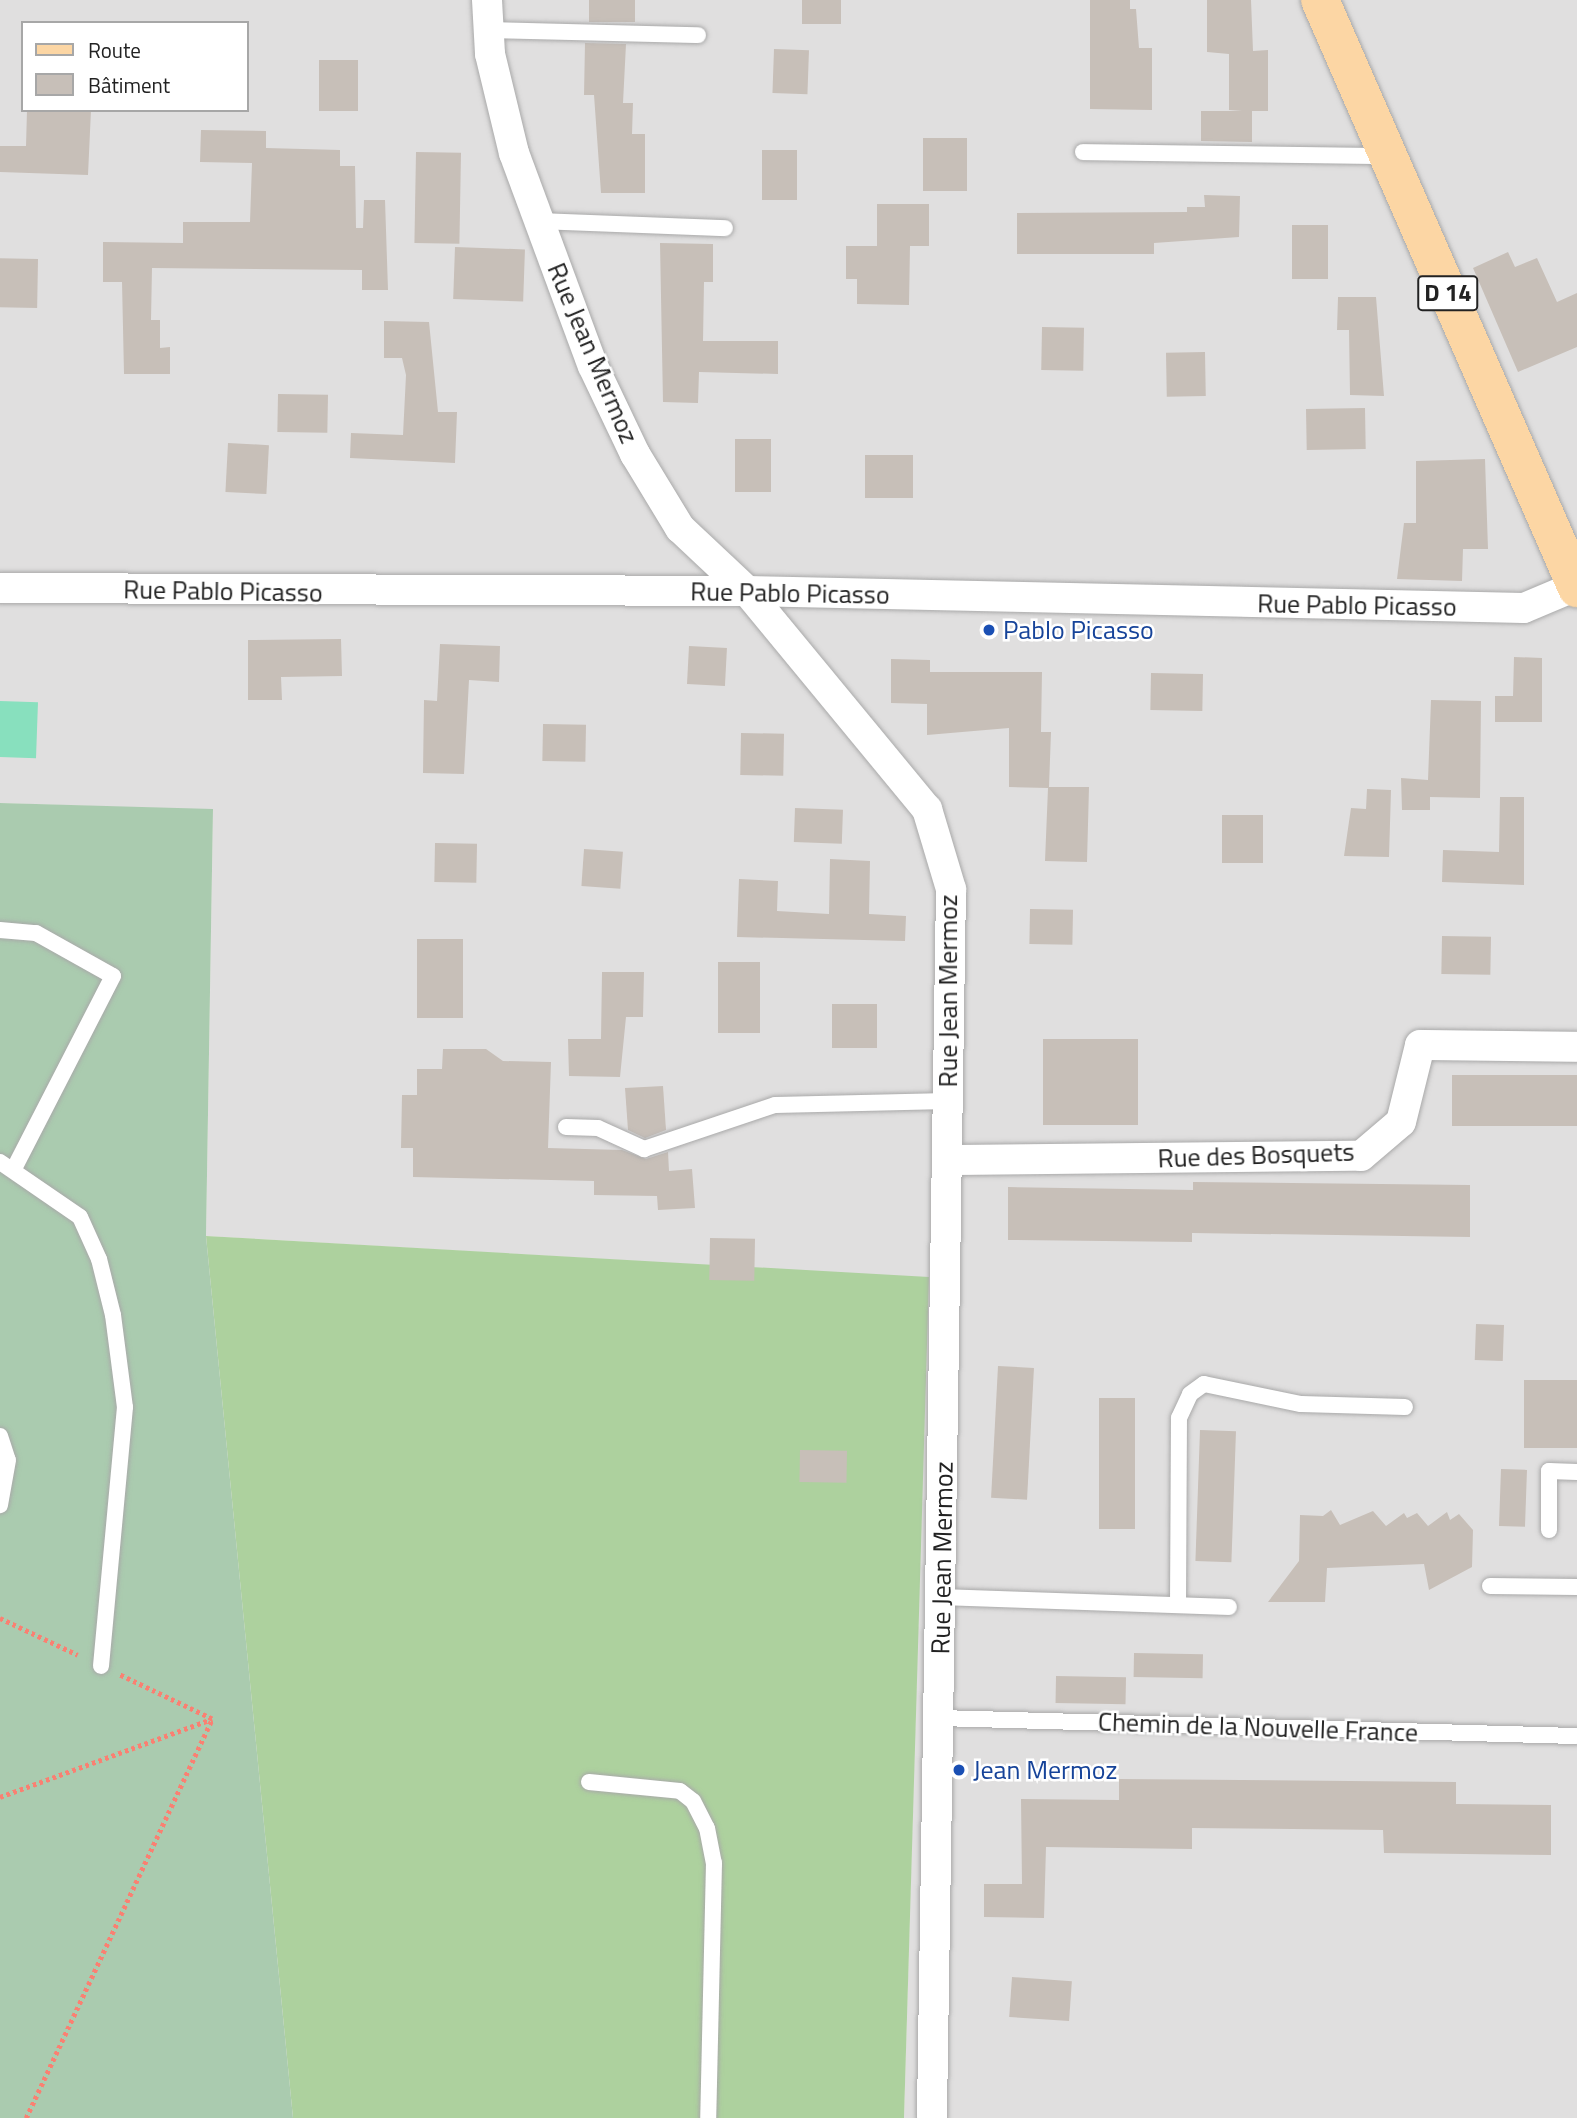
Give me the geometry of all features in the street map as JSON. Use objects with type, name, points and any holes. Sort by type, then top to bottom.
[{"type":"main road","name":"D 14","points":[[1320,0],[1577,587]]},
{"type":"street","name":"Rue Jean Mermoz","points":[[487,0],[486,30],[499,102],[593,366],[635,454],[680,528],[747,591],[927,809],[951,890],[932,2118]]},
{"type":"street","name":"Rue Pablo Picasso","points":[[0,588],[747,591],[1524,608],[1577,587]]},
{"type":"street","name":"Rue des Bosquets","points":[[947,1160],[1360,1156],[1401,1122],[1420,1045],[1577,1047]]},
{"type":"lane","points":[[486,30],[698,35]]},
{"type":"lane","points":[[1083,152],[1388,156]]},
{"type":"lane","points":[[540,220],[725,228]]},
{"type":"lane","points":[[0,930],[36,933],[113,976],[7,1165],[80,1217],[99,1259],[113,1315],[125,1407],[101,1666]]},
{"type":"lane","points":[[566,1127],[598,1128],[644,1149],[775,1105],[948,1101]]},
{"type":"lane","points":[[1178,1605],[1179,1418],[1190,1394],[1205,1384],[1301,1405],[1405,1407]]},
{"type":"lane","points":[[0,1436],[8,1460],[0,1505]]},
{"type":"lane","points":[[1549,1530],[1549,1471],[1577,1472]]},
{"type":"lane","points":[[1490,1586],[1577,1587]]},
{"type":"lane","points":[[941,1597],[1229,1607]]},
{"type":"lane","name":"Chemin de la Nouvelle France","points":[[939,1718],[1577,1736]]},
{"type":"lane","points":[[589,1782],[680,1791],[693,1801],[707,1828],[714,1863],[708,2118]]},
{"type":"path","points":[[0,1618],[212,1719]]},
{"type":"path","points":[[0,1797],[212,1719]]},
{"type":"path","points":[[26,2118],[212,1719]]},
{"type":"shaded area","points":[[0,0],[1577,0],[1577,2118],[904,2118],[928,1278],[206,1236],[213,810],[0,803]]},
{"type":"green space","points":[[0,701],[38,702],[36,758],[0,757]]},
{"type":"green space","points":[[0,803],[213,809],[206,1236],[293,2118],[0,2118]]},
{"type":"green space","points":[[206,1236],[929,1277],[904,2118],[293,2118]]},
{"type":"building","points":[[589,0],[635,0],[635,22],[589,22]]},
{"type":"building","points":[[802,0],[841,0],[841,24],[802,24]]},
{"type":"building","points":[[1090,0],[1130,0],[1130,9],[1136,9],[1139,48],[1152,48],[1152,110],[1090,109]]},
{"type":"building","points":[[1207,0],[1251,0],[1253,51],[1268,50],[1268,111],[1252,111],[1252,142],[1201,141],[1201,111],[1242,111],[1229,110],[1229,54],[1207,52]]},
{"type":"building","points":[[585,43],[626,44],[623,103],[633,103],[632,134],[645,134],[645,193],[601,193],[594,95],[584,95]]},
{"type":"building","points":[[774,49],[809,50],[807,94],[772,93]]},
{"type":"building","points":[[319,60],[358,60],[358,111],[319,111]]},
{"type":"building","points":[[27,112],[91,112],[88,175],[0,172],[0,146],[26,146]]},
{"type":"building","points":[[201,130],[266,131],[266,148],[340,150],[340,166],[355,166],[356,228],[363,228],[364,200],[385,200],[388,290],[362,290],[362,270],[152,268],[151,320],[160,320],[160,348],[170,347],[170,374],[124,374],[122,282],[103,282],[103,242],[183,243],[183,222],[250,222],[252,163],[200,162]]},
{"type":"building","points":[[923,138],[967,138],[967,191],[923,191]]},
{"type":"building","points":[[762,150],[797,150],[797,200],[762,200]]},
{"type":"building","points":[[416,152],[461,153],[459,244],[414,243]]},
{"type":"building","points":[[1204,195],[1240,196],[1239,237],[1154,243],[1154,254],[1017,254],[1017,213],[1187,212],[1187,207],[1205,207]]},
{"type":"building","points":[[877,204],[929,204],[929,246],[910,246],[909,305],[857,304],[857,279],[846,279],[846,246],[877,246]]},
{"type":"building","points":[[1292,225],[1328,225],[1328,279],[1292,279]]},
{"type":"building","points":[[660,243],[713,244],[713,282],[704,282],[703,341],[778,341],[778,374],[699,372],[698,403],[663,402]]},
{"type":"building","points":[[455,247],[525,249],[523,301],[453,299]]},
{"type":"building","points":[[1508,252],[1515,267],[1537,258],[1557,302],[1577,293],[1577,347],[1518,372],[1473,268]]},
{"type":"building","points":[[0,258],[38,259],[37,308],[0,307]]},
{"type":"building","points":[[1338,297],[1376,297],[1384,396],[1350,395],[1349,330],[1337,330]]},
{"type":"building","points":[[384,321],[429,322],[438,412],[457,412],[455,463],[350,458],[351,433],[403,435],[406,375],[402,358],[384,358]]},
{"type":"building","points":[[1042,327],[1084,328],[1083,371],[1041,370]]},
{"type":"building","points":[[1205,352],[1206,396],[1167,397],[1166,353]]},
{"type":"building","points":[[278,394],[328,395],[327,433],[277,432]]},
{"type":"building","points":[[1365,408],[1366,449],[1307,450],[1306,409]]},
{"type":"building","points":[[735,439],[771,439],[771,492],[735,492]]},
{"type":"building","points":[[228,443],[269,445],[266,494],[225,492]]},
{"type":"building","points":[[865,455],[913,455],[913,498],[865,498]]},
{"type":"building","points":[[1485,459],[1488,549],[1463,549],[1462,581],[1397,579],[1404,523],[1416,523],[1416,461]]},
{"type":"building","points":[[341,639],[342,676],[281,677],[282,700],[248,700],[248,640]]},
{"type":"building","points":[[440,644],[500,646],[499,682],[469,680],[464,774],[423,773],[424,700],[437,701]]},
{"type":"building","points":[[689,646],[727,648],[725,686],[687,684]]},
{"type":"building","points":[[1514,657],[1542,658],[1542,722],[1495,722],[1495,696],[1513,696]]},
{"type":"building","points":[[891,659],[930,660],[930,672],[1042,672],[1041,732],[1051,732],[1049,787],[1089,787],[1087,862],[1045,861],[1048,788],[1009,787],[1009,728],[927,735],[927,704],[891,703]]},
{"type":"building","points":[[1151,673],[1203,674],[1202,711],[1150,710]]},
{"type":"building","points":[[1431,700],[1481,701],[1480,798],[1430,797],[1430,810],[1402,810],[1401,778],[1428,780]]},
{"type":"building","points":[[543,724],[586,725],[585,762],[542,761]]},
{"type":"building","points":[[741,733],[784,734],[783,776],[740,775]]},
{"type":"building","points":[[1367,789],[1391,790],[1389,857],[1344,856],[1351,808],[1366,809]]},
{"type":"building","points":[[1500,797],[1524,797],[1524,885],[1442,882],[1443,850],[1499,852]]},
{"type":"building","points":[[795,808],[843,810],[842,844],[794,842]]},
{"type":"building","points":[[1222,815],[1263,815],[1263,863],[1222,863]]},
{"type":"building","points":[[435,843],[477,844],[476,883],[434,882]]},
{"type":"building","points":[[584,849],[623,852],[620,889],[581,886]]},
{"type":"building","points":[[830,859],[870,861],[869,914],[906,916],[905,941],[737,937],[739,879],[778,881],[777,911],[829,914]]},
{"type":"building","points":[[1030,909],[1073,910],[1072,945],[1029,944]]},
{"type":"building","points":[[1442,936],[1491,937],[1490,975],[1441,974]]},
{"type":"building","points":[[417,939],[463,939],[463,1018],[417,1018]]},
{"type":"building","points":[[718,962],[760,962],[760,1033],[718,1033]]},
{"type":"building","points":[[602,972],[644,972],[643,1017],[626,1017],[620,1077],[569,1076],[568,1039],[601,1039]]},
{"type":"building","points":[[832,1004],[877,1004],[877,1048],[832,1048]]},
{"type":"building","points":[[1043,1039],[1138,1039],[1138,1125],[1043,1125]]},
{"type":"building","points":[[443,1049],[486,1049],[503,1061],[551,1062],[548,1148],[622,1150],[646,1159],[668,1152],[669,1171],[692,1169],[695,1208],[658,1210],[657,1196],[594,1195],[594,1181],[413,1177],[413,1148],[401,1148],[402,1095],[417,1095],[417,1069],[442,1069]]},
{"type":"building","points":[[1452,1075],[1577,1075],[1577,1126],[1452,1126]]},
{"type":"building","points":[[663,1086],[666,1130],[645,1138],[628,1130],[625,1088]]},
{"type":"building","points":[[1193,1182],[1470,1185],[1470,1237],[1192,1233],[1192,1242],[1008,1240],[1008,1187],[1193,1190]]},
{"type":"building","points":[[710,1238],[755,1239],[754,1281],[709,1280]]},
{"type":"building","points":[[1476,1324],[1504,1325],[1503,1361],[1475,1360]]},
{"type":"building","points":[[998,1366],[1034,1368],[1027,1500],[991,1498]]},
{"type":"building","points":[[1524,1380],[1577,1380],[1577,1448],[1524,1448]]},
{"type":"building","points":[[1099,1398],[1135,1398],[1135,1529],[1099,1529]]},
{"type":"building","points":[[1200,1430],[1236,1431],[1231,1562],[1195,1561]]},
{"type":"building","points":[[800,1450],[847,1451],[846,1483],[799,1482]]},
{"type":"building","points":[[1501,1469],[1527,1470],[1525,1527],[1499,1526]]},
{"type":"building","points":[[1331,1510],[1340,1525],[1373,1511],[1386,1526],[1404,1513],[1407,1518],[1417,1513],[1428,1526],[1447,1512],[1450,1520],[1459,1514],[1473,1530],[1472,1567],[1429,1590],[1424,1564],[1327,1568],[1325,1602],[1268,1602],[1299,1561],[1300,1515],[1323,1516]]},
{"type":"building","points":[[1134,1653],[1203,1654],[1203,1678],[1134,1677]]},
{"type":"building","points":[[1056,1676],[1126,1677],[1126,1704],[1056,1703]]},
{"type":"building","points":[[1119,1779],[1456,1782],[1456,1804],[1551,1805],[1551,1855],[1384,1853],[1383,1830],[1192,1828],[1192,1849],[1046,1847],[1044,1918],[984,1917],[984,1884],[1022,1884],[1021,1799],[1119,1800]]},
{"type":"building","points":[[1012,1977],[1072,1981],[1069,2021],[1009,2017]]},
{"type":"place","name":"Pablo Picasso","points":[[989,630]]},
{"type":"place","name":"Jean Mermoz","points":[[959,1770]]}]
